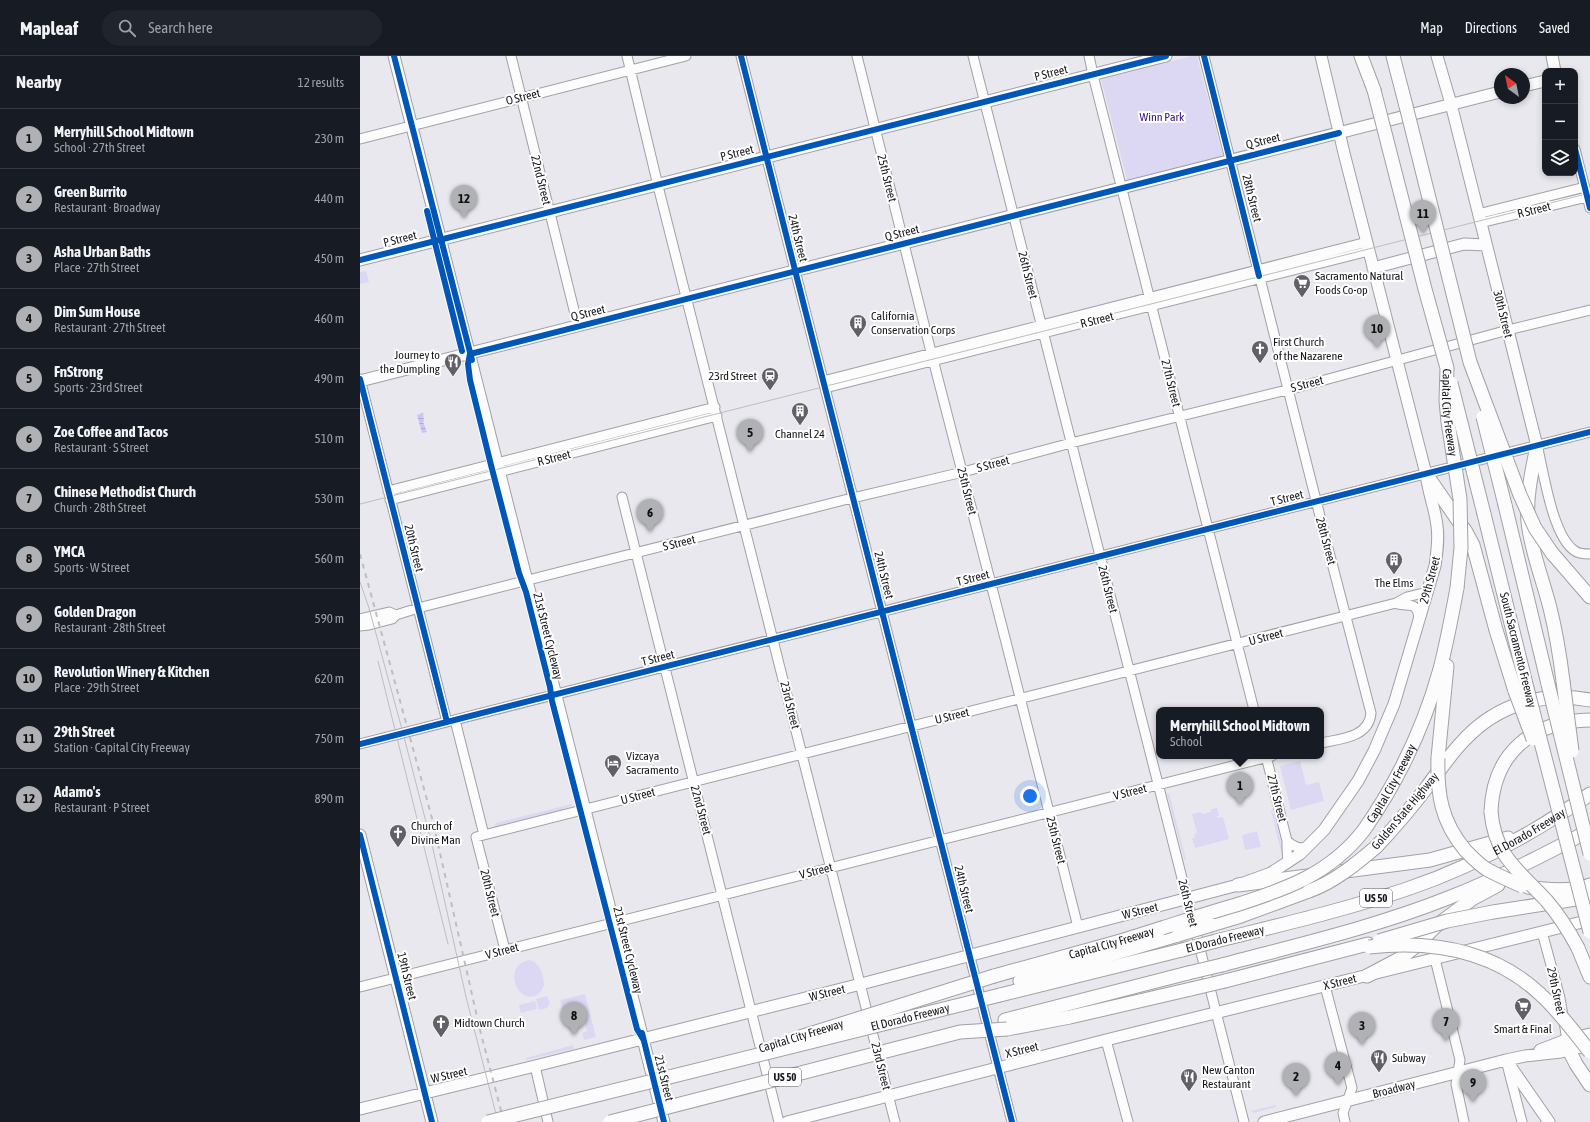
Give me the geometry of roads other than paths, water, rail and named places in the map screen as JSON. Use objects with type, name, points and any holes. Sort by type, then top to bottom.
[{"type":"highway","points":[[1361,56],[1374,90]]},
{"type":"highway","name":"Capital City Freeway","points":[[668,1078],[997,986],[1124,940],[1274,892],[1306,879],[1340,855],[1364,830],[1387,794],[1413,745],[1428,707],[1447,640],[1457,588],[1461,548],[1459,486],[1446,401],[1447,368],[1425,289],[1366,56]]},
{"type":"highway","name":"Capital City Freeway","points":[[1393,56],[1470,362],[1520,495],[1535,528],[1576,582],[1588,592]]},
{"type":"highway","points":[[1402,56],[1406,106]]},
{"type":"highway","name":"South Sacramento Freeway","points":[[1470,362],[1590,854]]},
{"type":"highway","name":"South Sacramento Freeway","points":[[1447,368],[1484,514],[1521,689],[1560,814],[1590,932]]},
{"type":"highway","points":[[1537,446],[1528,494],[1528,522],[1530,536],[1552,615],[1563,681],[1578,807]]},
{"type":"highway","points":[[1426,474],[1466,532],[1473,545],[1496,630],[1521,689]]},
{"type":"highway","points":[[1552,552],[1588,592]]},
{"type":"highway","points":[[1447,640],[1437,784],[1442,808],[1447,821],[1459,842],[1471,856],[1488,870],[1522,886],[1543,890],[1560,890],[1590,885]]},
{"type":"highway","name":"Golden State Highway","points":[[997,986],[1241,916],[1309,891],[1336,878],[1358,863],[1376,847],[1403,818],[1462,742],[1488,719],[1508,708],[1541,698],[1560,696],[1590,700]]},
{"type":"highway","points":[[1590,720],[1582,720],[1547,728],[1525,740],[1516,747],[1507,757],[1495,780],[1491,800],[1491,812],[1495,838],[1502,852],[1510,863],[1558,915],[1569,930],[1590,977]]},
{"type":"highway","name":"El Dorado Freeway","points":[[841,1035],[997,986],[1182,950],[1344,908],[1408,888],[1461,867],[1529,833],[1590,794]]},
{"type":"highway","name":"El Dorado Freeway","points":[[1006,1024],[1395,917],[1448,899],[1499,877],[1560,847],[1590,830]]},
{"type":"highway","points":[[1238,886],[1430,860],[1529,833]]},
{"type":"highway","points":[[1367,976],[1406,954],[1436,926],[1472,899],[1507,881],[1560,847]]},
{"type":"highway","points":[[1006,1024],[1070,1017],[1191,989],[1369,946],[1432,924],[1493,912],[1590,897]]},
{"type":"highway","points":[[1369,946],[1416,944],[1441,947],[1465,952],[1492,962],[1518,976],[1541,994],[1590,1052]]},
{"type":"highway","name":"US 50","points":[[610,1122],[960,1032],[1006,1024]]},
{"type":"highway","name":"Capital City Freeway","points":[[488,1122],[841,1035]]},
{"type":"highway","points":[[1568,1045],[1576,1064],[1590,1084]]},
{"type":"main road","name":"21st Street","points":[[394,56],[442,240],[664,1122]]},
{"type":"main road","name":"P Street","points":[[360,260],[1166,56]]},
{"type":"main road","name":"29th Street","points":[[1288,863],[1308,847],[1324,830],[1348,797],[1374,751],[1394,704],[1435,566],[1438,538],[1437,524],[1428,490],[1426,474],[1339,133],[1321,56]]},
{"type":"main road","name":"30th Street","points":[[1437,56],[1451,104],[1537,446]]},
{"type":"main road","points":[[1552,56],[1554,68]]},
{"type":"main road","points":[[1530,84],[1542,81]]},
{"type":"main road","name":"Q Street","points":[[360,380],[688,299],[1494,93]]},
{"type":"main road","points":[[1373,268],[1464,244],[1486,246]]},
{"type":"main road","name":"19th Street","points":[[360,835],[364,865],[396,978],[432,1122]]},
{"type":"main road","name":"W Street","points":[[360,1109],[861,984],[1186,900],[1238,886],[1271,873],[1288,863]]},
{"type":"main road","name":"X Street","points":[[787,1122],[1106,1040],[1216,1014],[1590,920]]},
{"type":"main road","name":"Broadway","points":[[1264,1122],[1568,1045],[1590,1034]]},
{"type":"main road","name":"Broadway","points":[[1568,1045],[1590,1045]]},
{"type":"main road","points":[[1506,1060],[1549,1122]]},
{"type":"street","name":"22nd Street","points":[[511,56],[578,326]]},
{"type":"street","name":"23rd Street","points":[[627,56],[895,1122]]},
{"type":"street","name":"O Street","points":[[360,139],[686,56]]},
{"type":"street","name":"24th Street","points":[[742,56],[766,157],[1012,1122]]},
{"type":"street","name":"25th Street","points":[[857,56],[1078,927]]},
{"type":"street","name":"26th Street","points":[[973,56],[1186,900],[1244,1122]]},
{"type":"street","name":"27th Street","points":[[1089,56],[1253,707]]},
{"type":"street","name":"28th Street","points":[[1204,56],[1287,389],[1371,716],[1364,730],[1356,734],[1324,742]]},
{"type":"street","points":[[1578,161],[1590,208]]},
{"type":"street","name":"R Street","points":[[1479,219],[1586,192]]},
{"type":"street","name":"R Street","points":[[824,385],[1368,247]]},
{"type":"street","name":"S Street","points":[[360,626],[362,627],[392,619],[396,615],[418,608],[853,498],[963,472],[1590,310]]},
{"type":"street","name":"20th Street","points":[[360,380],[418,608],[451,721],[480,836],[505,950]]},
{"type":"street","name":"R Street","points":[[389,495],[716,412]]},
{"type":"street","name":"T Street","points":[[360,744],[665,668],[1590,432]]},
{"type":"street","name":"30th Street","points":[[1537,446],[1557,527],[1575,551],[1578,553],[1590,554]]},
{"type":"street","name":"22nd Street","points":[[622,497],[779,1122]]},
{"type":"street","name":"U Street","points":[[480,836],[1238,644],[1396,603],[1407,597],[1427,592]]},
{"type":"street","points":[[1396,603],[1402,605],[1410,604],[1414,606],[1419,617]]},
{"type":"street","name":"S Street","points":[[360,619],[389,612],[396,615]]},
{"type":"street","name":"V Street","points":[[360,987],[1257,759]]},
{"type":"street","name":"27th Street","points":[[1269,759],[1287,841],[1288,863]]},
{"type":"street","points":[[1287,841],[1292,846],[1298,848],[1308,847]]},
{"type":"street","name":"29th Street","points":[[1542,932],[1560,998],[1568,1045]]},
{"type":"street","points":[[1435,959],[1460,1060],[1456,1084],[1464,1122]]},
{"type":"street","points":[[1325,986],[1352,1088],[1343,1113],[1345,1122]]},
{"type":"street","points":[[1106,1040],[1128,1122]]},
{"type":"street","points":[[1506,1060],[1522,1122]]},
{"type":"street","points":[[534,1066],[548,1122]]},
{"type":"street","points":[[1515,1096],[1528,1090]]},
{"type":"tram line","points":[[360,504],[1590,193]]},
{"type":"tram line","points":[[360,582],[369,608],[433,849],[466,997],[498,1122]]},
{"type":"tram line","points":[[378,661],[448,944]]},
{"type":"railway","points":[[360,554],[433,822],[480,1030],[504,1122]]},
{"type":"place","name":"Adamo's","points":[[464,218]]},
{"type":"place","name":"29th Street","points":[[1423,233]]},
{"type":"place","name":"Sacramento Natural Foods Co-op","points":[[1302,298]]},
{"type":"place","name":"California Conservation Corps","points":[[858,338]]},
{"type":"place","name":"Revolution Winery & Kitchen","points":[[1377,348]]},
{"type":"place","name":"First Church of the Nazarene","points":[[1260,364]]},
{"type":"place","name":"Journey to the Dumpling","points":[[453,377]]},
{"type":"place","name":"23rd Street","points":[[770,391]]},
{"type":"place","name":"Channel 24","points":[[800,426]]},
{"type":"place","name":"FnStrong","points":[[750,452]]},
{"type":"place","name":"Zoe Coffee and Tacos","points":[[650,532]]},
{"type":"place","name":"The Elms","points":[[1394,575]]},
{"type":"place","name":"Vizcaya Sacramento","points":[[613,778]]},
{"type":"place","name":"Merryhill School Midtown","points":[[1240,805]]},
{"type":"place","name":"Church of Divine Man","points":[[398,848]]},
{"type":"place","name":"Smart & Final","points":[[1523,1021]]},
{"type":"place","name":"YMCA","points":[[574,1035]]},
{"type":"place","name":"Midtown Church","points":[[441,1038]]},
{"type":"place","name":"Chinese Methodist Church","points":[[1446,1041]]},
{"type":"place","name":"Asha Urban Baths","points":[[1362,1045]]},
{"type":"place","name":"Subway","points":[[1379,1073]]},
{"type":"place","name":"Dim Sum House","points":[[1338,1085]]},
{"type":"place","name":"New Canton Restaurant","points":[[1189,1092]]},
{"type":"place","name":"Green Burrito","points":[[1296,1096]]},
{"type":"place","name":"Golden Dragon","points":[[1473,1102]]},
{"type":"park label","name":"Winn Park","points":[[1162,117]]}]
